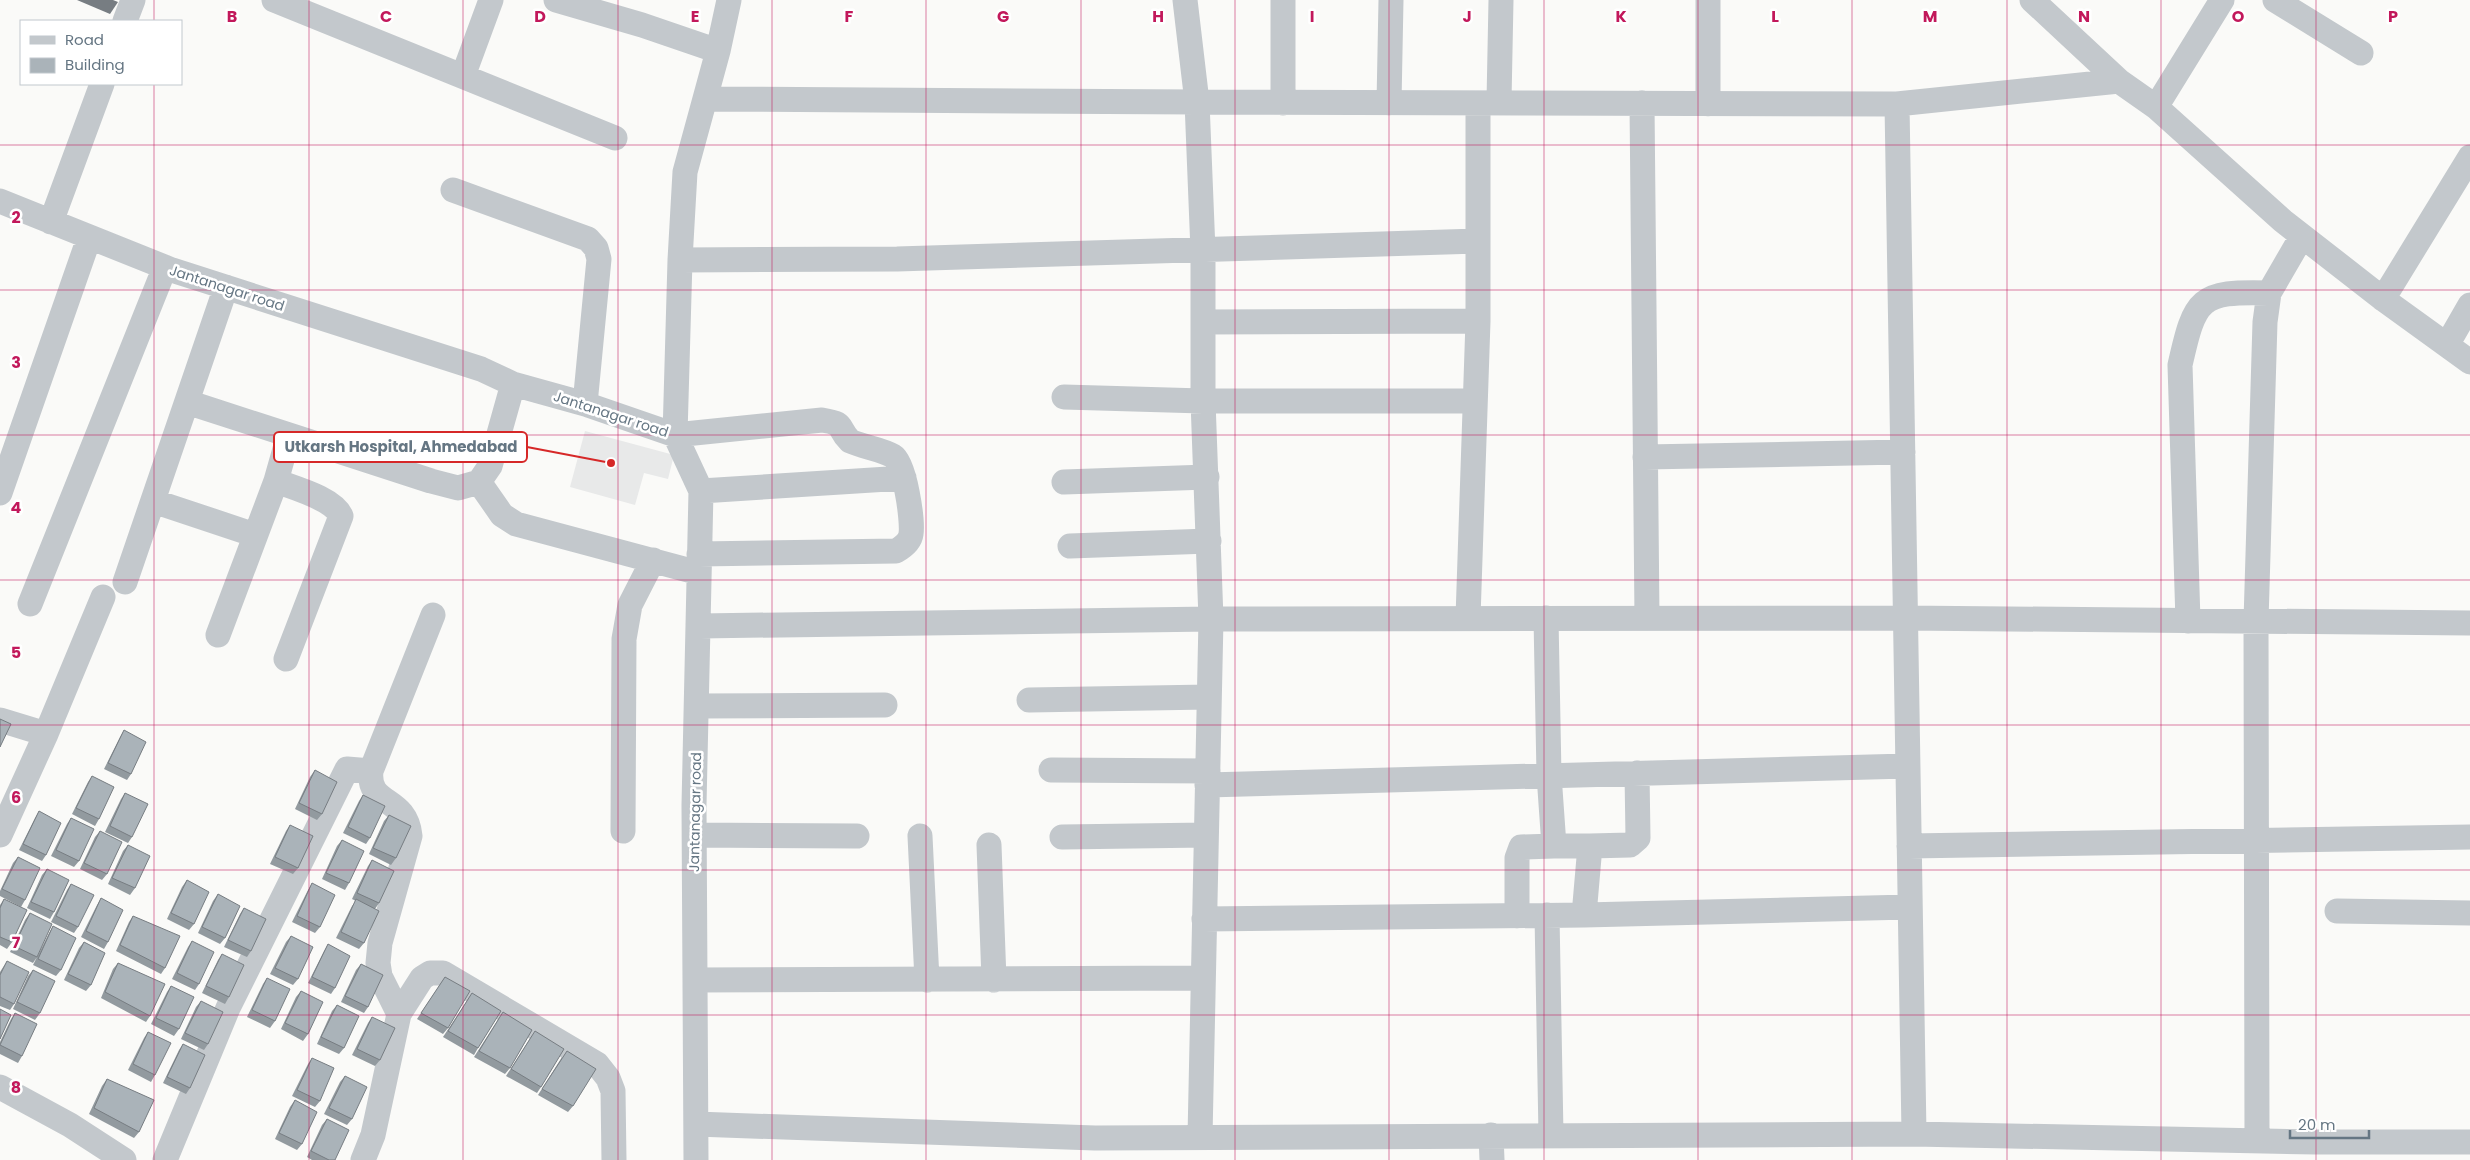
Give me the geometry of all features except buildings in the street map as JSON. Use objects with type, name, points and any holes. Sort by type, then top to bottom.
[{"type":"street","points":[[125,20],[133,0]]},
{"type":"street","points":[[274,0],[616,138]]},
{"type":"street","points":[[463,76],[491,0]]},
{"type":"street","points":[[556,0],[642,25],[718,51]]},
{"type":"street","points":[[479,482],[502,515],[516,524],[653,560],[699,564],[896,551],[903,547],[911,534],[904,478],[900,464],[894,457],[850,442],[841,425],[835,422],[822,420],[675,435],[680,260],[685,172],[718,51],[729,0]]},
{"type":"street","points":[[1185,0],[1197,102],[1204,251],[1203,400],[1209,541],[1208,778],[1200,1137]]},
{"type":"street","points":[[1283,0],[1283,102]]},
{"type":"street","points":[[1389,103],[1391,0]]},
{"type":"street","points":[[1468,618],[1478,322],[1478,241],[1489,102],[1501,0]]},
{"type":"street","points":[[1708,0],[1708,104]]},
{"type":"street","points":[[2156,107],[2222,0]]},
{"type":"street","points":[[2275,0],[2361,52]]},
{"type":"street","points":[[2041,3],[2120,81],[2156,107],[2302,236],[2383,299],[2470,362]]},
{"type":"street","points":[[705,99],[1897,104],[2120,81]]},
{"type":"street","points":[[51,222],[102,85]]},
{"type":"street","points":[[1642,103],[1647,618]]},
{"type":"street","points":[[1897,104],[1914,1134]]},
{"type":"street","points":[[2383,299],[2470,157]]},
{"type":"street","points":[[452,190],[588,239],[596,248],[599,259],[585,404]]},
{"type":"street","name":"Jantanagar road","points":[[0,201],[165,267],[481,369],[513,384],[585,404],[675,435],[701,491],[700,626],[694,835],[696,1160]]},
{"type":"street","points":[[2257,1141],[2256,621],[2265,322],[2269,293],[2302,236]]},
{"type":"street","points":[[0,493],[89,238]]},
{"type":"street","points":[[680,260],[897,259],[1204,251],[1478,241]]},
{"type":"street","points":[[30,604],[165,267]]},
{"type":"street","points":[[125,582],[226,287]]},
{"type":"street","points":[[2188,621],[2180,365],[2189,327],[2199,306],[2220,294],[2269,293]]},
{"type":"street","points":[[2447,345],[2470,305]]},
{"type":"street","points":[[1203,322],[1478,322]]},
{"type":"street","points":[[187,402],[458,488],[479,482],[490,466],[513,384]]},
{"type":"street","points":[[1064,397],[1203,400],[1475,401]]},
{"type":"street","points":[[218,635],[276,481],[289,435]]},
{"type":"street","points":[[1645,458],[1903,452]]},
{"type":"street","points":[[1064,482],[1207,477]]},
{"type":"street","points":[[701,491],[904,478]]},
{"type":"street","points":[[276,481],[330,503],[338,509],[342,516],[286,659]]},
{"type":"street","points":[[153,501],[255,535]]},
{"type":"street","points":[[1070,546],[1209,541]]},
{"type":"street","points":[[623,831],[624,640],[630,605],[653,560]]},
{"type":"street","points":[[0,835],[46,734],[103,597]]},
{"type":"street","points":[[399,1014],[380,976],[378,963],[380,943],[410,836],[409,823],[403,812],[375,792],[370,783],[371,771],[433,615]]},
{"type":"street","points":[[700,626],[1210,619],[1468,618],[1905,618],[2470,623]]},
{"type":"street","points":[[1546,618],[1549,775],[1554,846]]},
{"type":"street","points":[[1029,700],[1209,697]]},
{"type":"street","points":[[697,706],[885,705]]},
{"type":"street","points":[[0,720],[46,734]]},
{"type":"street","points":[[1051,770],[1208,778],[1549,775],[1907,766]]},
{"type":"street","points":[[165,1160],[228,1008],[347,769],[371,771]]},
{"type":"street","points":[[1516,916],[1517,858],[1521,847],[1630,845],[1638,838],[1637,773]]},
{"type":"street","points":[[1062,837],[1206,834]]},
{"type":"street","points":[[694,835],[857,836]]},
{"type":"street","points":[[920,836],[927,980]]},
{"type":"street","points":[[1909,846],[2470,838]]},
{"type":"street","points":[[989,845],[994,980]]},
{"type":"street","points":[[1584,916],[1590,846]]},
{"type":"street","points":[[1204,919],[1584,916],[1910,907]]},
{"type":"street","points":[[2337,911],[2470,913]]},
{"type":"street","points":[[1547,915],[1550,1135]]},
{"type":"street","points":[[363,1160],[373,1135],[399,1014],[422,978],[430,973],[443,972],[597,1064],[608,1078],[613,1091],[614,1160]]},
{"type":"street","points":[[695,980],[1203,978]]},
{"type":"street","points":[[0,1087],[70,1125],[124,1160]]},
{"type":"street","points":[[696,1124],[1096,1149],[1200,1137],[1491,1135],[1914,1134],[2257,1141],[2316,1151],[2470,1142]]},
{"type":"street","points":[[1491,1135],[1492,1160]]},
{"type":"shaded area","points":[[585,431],[674,455],[668,479],[644,473],[635,505],[570,487]]},
{"type":"place","name":"Utkarsh Hospital, Ahmedabad","points":[[611,463]]}]
